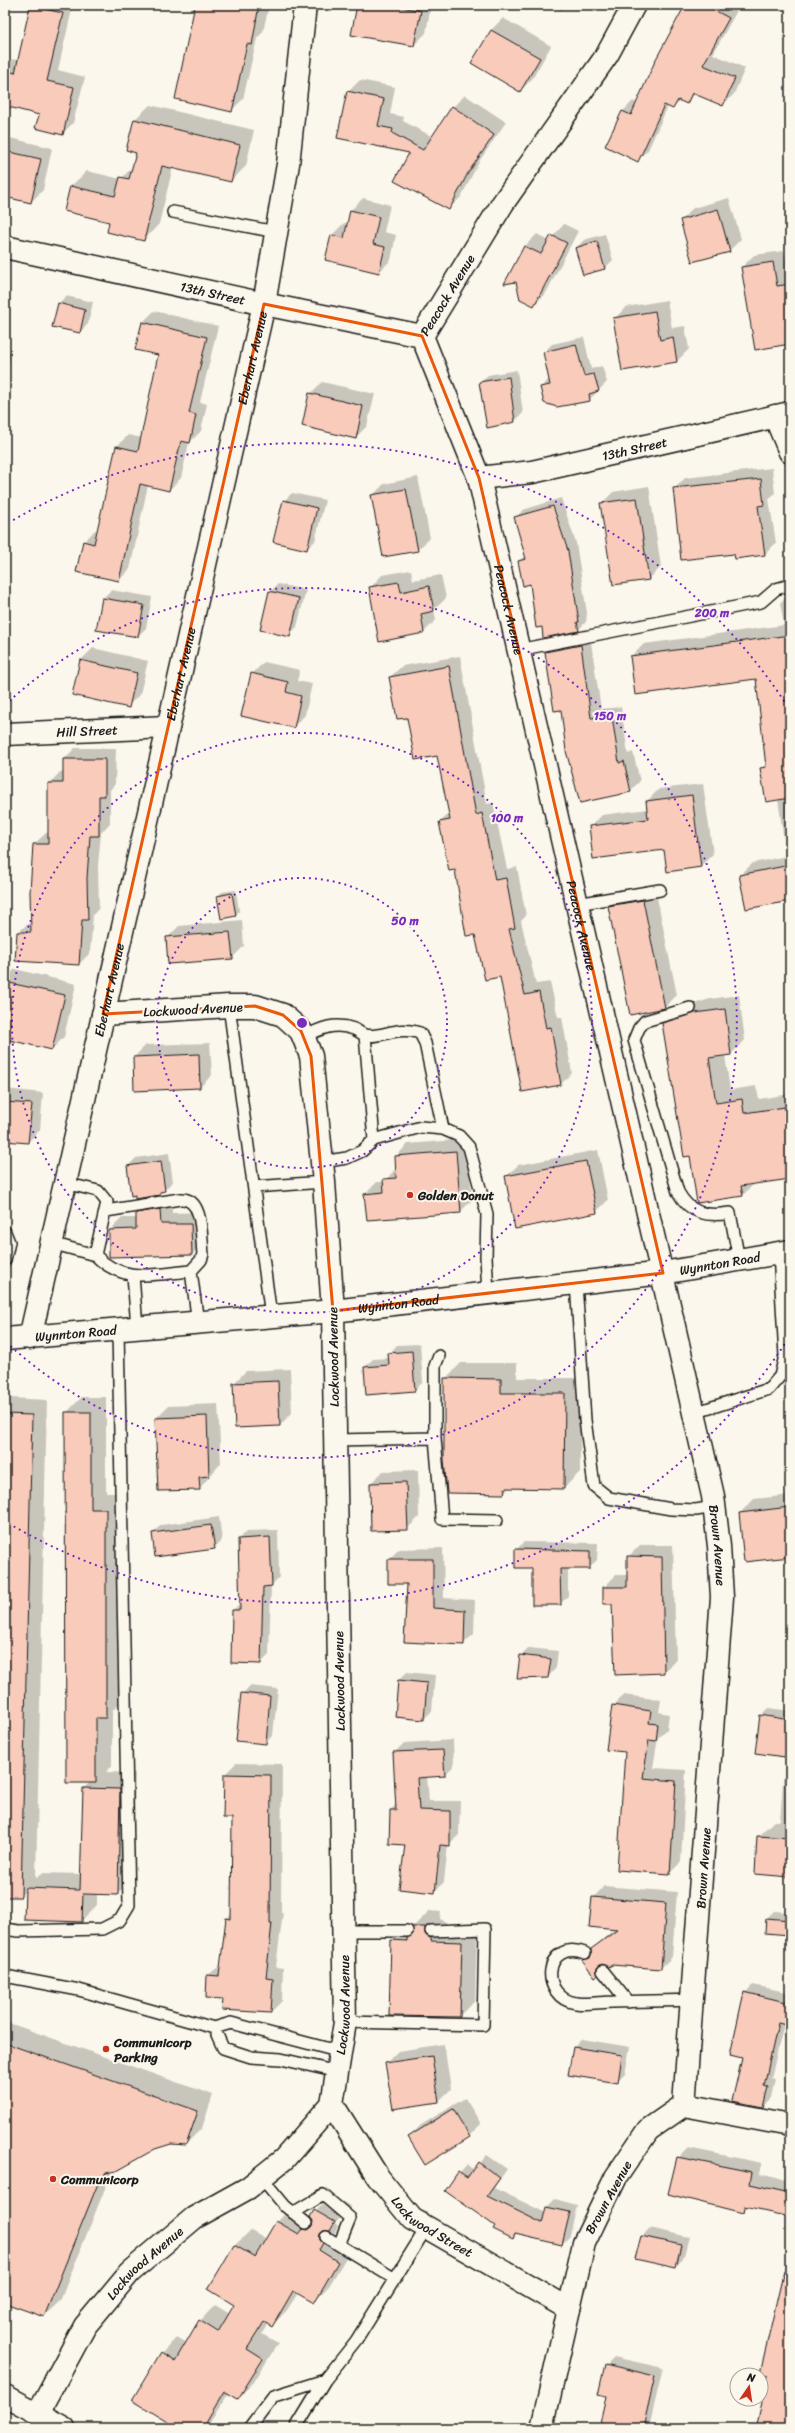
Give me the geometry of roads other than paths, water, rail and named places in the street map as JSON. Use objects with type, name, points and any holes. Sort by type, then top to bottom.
[{"type":"street","name":"Eberhart Avenue","points":[[30,1338],[264,304],[288,164],[305,5]]},
{"type":"street","name":"Peacock Avenue","points":[[634,5],[608,55],[503,203],[422,336],[478,478],[663,1273]]},
{"type":"street","name":"13th Street","points":[[5,247],[264,304],[422,336]]},
{"type":"street","name":"13th Street","points":[[478,478],[532,472],[783,415]]},
{"type":"street","points":[[783,415],[790,452]]},
{"type":"street","name":"Hill Street","points":[[5,734],[168,727]]},
{"type":"street","name":"Lockwood Avenue","points":[[38,2413],[84,2326],[130,2272],[194,2218],[248,2188],[284,2159],[332,2104],[346,2022],[333,1311],[311,1056],[301,1031],[283,1015],[256,1006],[229,1006],[103,1014]]},
{"type":"street","name":"Wynnton Road","points":[[5,1339],[333,1311],[663,1273],[785,1252]]},
{"type":"street","name":"Brown Avenue","points":[[542,2428],[584,2243],[616,2177],[648,2130],[684,2105],[722,1596],[719,1546],[714,1507],[663,1273]]},
{"type":"street","name":"Lockwood Street","points":[[332,2104],[390,2194],[412,2219],[569,2309]]},
{"type":"street","points":[[684,2105],[790,2125]]},
{"type":"street","points":[[5,2396],[64,2428]]},
{"type":"lane","points":[[173,212],[276,232]]},
{"type":"lane","points":[[518,650],[761,602],[776,589],[790,585]]},
{"type":"lane","points":[[577,904],[660,890]]},
{"type":"lane","points":[[229,1006],[271,1316]]},
{"type":"lane","points":[[690,1008],[645,1021],[638,1028],[634,1040],[678,1192],[683,1201],[698,1212],[714,1216],[730,1213],[739,1260]]},
{"type":"lane","points":[[303,1038],[317,1029],[332,1025],[344,1026],[365,1035],[409,1029],[420,1033],[425,1043],[443,1129]]},
{"type":"lane","points":[[365,1035],[374,1140]]},
{"type":"lane","points":[[254,1187],[322,1172],[362,1151],[374,1140],[421,1127],[443,1129],[459,1136],[469,1147],[487,1214],[486,1257],[488,1293]]},
{"type":"lane","points":[[65,1183],[98,1191],[107,1202],[95,1254]]},
{"type":"lane","points":[[52,1243],[95,1254],[106,1266],[124,1274],[132,1275],[191,1271],[201,1260],[203,1254],[197,1210],[194,1202],[186,1198],[180,1198],[106,1210]]},
{"type":"lane","points":[[5,1232],[9,1242],[5,1260]]},
{"type":"lane","points":[[694,1413],[769,1389],[780,1376],[785,1356],[787,1324],[785,1252]]},
{"type":"lane","points":[[191,1271],[198,1323]]},
{"type":"lane","points":[[5,1928],[18,1931],[102,1929],[120,1920],[129,1905],[127,1329],[132,1275]]},
{"type":"lane","points":[[576,1283],[586,1428],[594,1486],[609,1498],[663,1508],[696,1510],[714,1507]]},
{"type":"lane","points":[[439,1356],[435,1366],[436,1438],[442,1519],[497,1520]]},
{"type":"lane","points":[[335,1440],[436,1438]]},
{"type":"lane","points":[[346,2022],[483,2025],[486,1929],[431,1931]]},
{"type":"lane","points":[[344,1931],[407,1931]]},
{"type":"lane","points":[[585,1953],[576,1950],[565,1951],[556,1957],[551,1967],[551,1981],[557,1993],[575,2003],[693,2000]]},
{"type":"lane","points":[[603,1971],[628,2002]]},
{"type":"lane","points":[[5,1976],[79,1990],[214,2028],[231,2023],[339,2062]]},
{"type":"lane","points":[[214,2028],[223,2048],[251,2057],[339,2062]]},
{"type":"lane","points":[[261,2177],[293,2213],[306,2224]]},
{"type":"lane","points":[[293,2213],[323,2195],[350,2218],[339,2245]]},
{"type":"lane","points":[[298,2427],[325,2380],[356,2341],[427,2227]]},
{"type":"lane","points":[[326,2237],[395,2279]]},
{"type":"lane","points":[[250,2428],[274,2396],[325,2380]]},
{"type":"place","name":"Golden Donut","points":[[410,1195]]},
{"type":"place","name":"Communicorp Parking","points":[[106,2049]]},
{"type":"place","name":"Communicorp","points":[[53,2179]]}]
